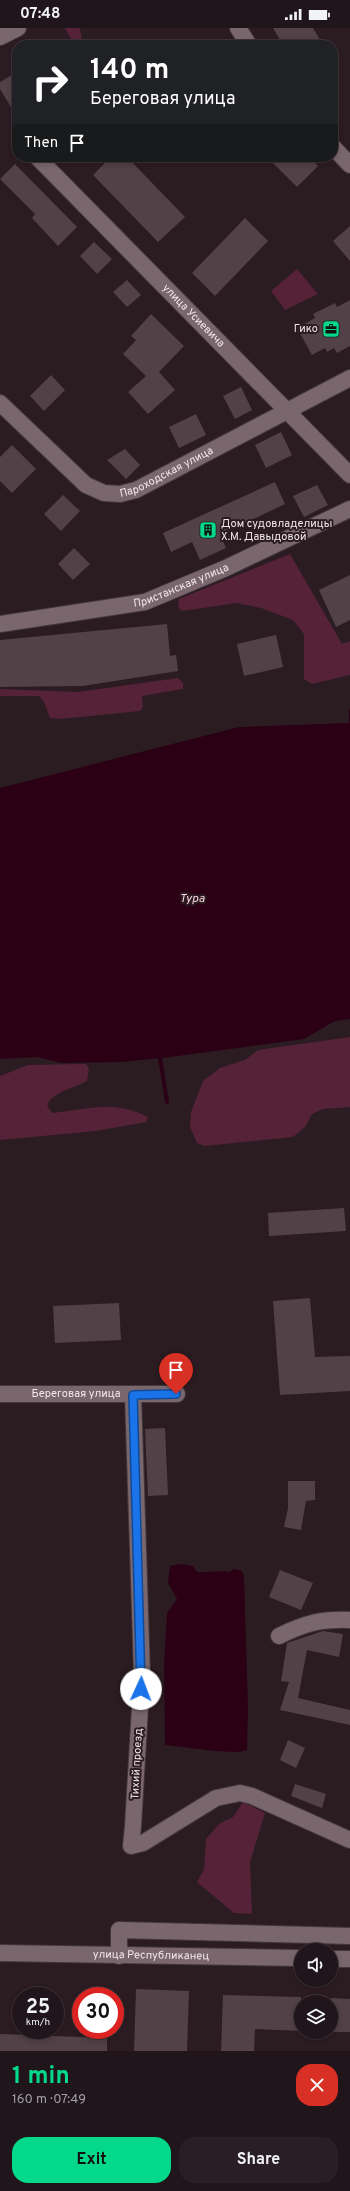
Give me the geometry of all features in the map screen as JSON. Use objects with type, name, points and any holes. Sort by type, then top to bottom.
[{"type":"street","points":[[0,37],[18,28]]},
{"type":"street","points":[[238,28],[246,40]]},
{"type":"street","points":[[338,153],[350,166]]},
{"type":"street","name":"улица Усиевича","points":[[42,162],[350,476]]},
{"type":"street","name":"Пароходская улица","points":[[0,403],[86,485],[104,493],[120,494],[136,490],[350,378]]},
{"type":"street","name":"Пристанская улица","points":[[0,624],[144,602],[226,568],[350,509]]},
{"type":"street","name":"Береговая улица","points":[[0,1394],[176,1394]]},
{"type":"street","name":"Тихий проезд","points":[[133,1395],[142,1674],[134,1826],[130,1846],[143,1843],[216,1798],[240,1793],[252,1796],[350,1840]]},
{"type":"street","points":[[279,1636],[306,1623],[328,1619],[350,1620]]},
{"type":"street","points":[[119,1956],[119,1930],[350,1936]]},
{"type":"street","name":"улица Республиканец","points":[[0,1953],[294,1958]]},
{"type":"street","points":[[338,1959],[350,1959]]},
{"type":"shaded area","points":[[65,28],[80,28],[82,40],[71,40]]},
{"type":"shaded area","points":[[297,269],[318,294],[285,310],[271,291]]},
{"type":"shaded area","points":[[290,554],[342,644],[350,641],[350,675],[312,684],[304,679],[304,634],[293,620],[261,608],[237,603],[182,611],[178,607],[179,599]]},
{"type":"shaded area","points":[[178,678],[183,683],[183,689],[142,696],[143,707],[140,711],[60,719],[50,718],[44,702],[39,696],[0,696],[0,689],[78,692]]},
{"type":"shaded area","points":[[350,1037],[350,1107],[323,1109],[312,1114],[305,1127],[293,1137],[205,1146],[197,1143],[190,1127],[191,1112],[203,1081],[220,1068],[245,1060],[258,1050]]},
{"type":"shaded area","points":[[86,1064],[89,1069],[87,1081],[60,1093],[51,1099],[47,1104],[53,1113],[90,1108],[113,1107],[136,1112],[148,1117],[146,1122],[96,1131],[0,1140],[0,1076],[28,1065]]},
{"type":"shaded area","points":[[243,1802],[265,1813],[250,1862],[252,1914],[234,1913],[197,1882],[204,1869],[206,1839],[219,1824],[233,1817]]},
{"type":"water","name":"Тура","points":[[349,709],[350,1019],[335,1021],[304,1039],[170,1057],[123,1062],[61,1063],[37,1057],[0,1059],[0,788],[239,727],[349,723]]},
{"type":"water","points":[[181,1564],[193,1566],[197,1572],[229,1572],[234,1569],[242,1571],[244,1576],[248,1709],[247,1750],[232,1752],[165,1745],[164,1664],[167,1613],[177,1599],[168,1583],[170,1566]]},
{"type":"building","points":[[273,28],[313,28],[320,40],[280,40]]},
{"type":"building","points":[[12,75],[12,109],[0,89],[0,82]]},
{"type":"building","points":[[106,162],[132,162],[185,217],[158,242],[93,175]]},
{"type":"building","points":[[272,162],[314,162],[318,166],[297,187]]},
{"type":"building","points":[[15,164],[77,227],[58,246],[32,218],[35,214],[0,179]]},
{"type":"building","points":[[245,218],[268,241],[215,296],[192,273]]},
{"type":"building","points":[[350,226],[350,261],[333,241]]},
{"type":"building","points":[[94,242],[112,259],[97,274],[80,256]]},
{"type":"building","points":[[127,280],[141,295],[127,307],[113,292]]},
{"type":"building","points":[[350,300],[350,346],[337,353],[334,348],[327,352],[325,348],[312,355],[297,328],[315,318],[313,314],[335,303],[337,307]]},
{"type":"building","points":[[151,314],[184,346],[159,372],[175,390],[148,414],[128,392],[146,376],[123,354],[136,340],[131,336]]},
{"type":"building","points":[[51,375],[65,390],[44,411],[30,396]]},
{"type":"building","points":[[241,387],[252,410],[235,419],[223,396]]},
{"type":"building","points":[[196,414],[206,435],[179,448],[169,427]]},
{"type":"building","points":[[281,432],[292,455],[266,468],[255,445]]},
{"type":"building","points":[[12,445],[36,469],[12,493],[0,481],[0,457]]},
{"type":"building","points":[[125,449],[140,465],[126,479],[107,460]]},
{"type":"building","name":"Дом судовладелицы Х.М. Давыдовой","points":[[275,482],[285,504],[220,535],[226,548],[200,560],[192,542],[171,552],[163,533]]},
{"type":"building","points":[[317,485],[328,505],[304,517],[293,496]]},
{"type":"building","points":[[63,495],[80,511],[61,531],[44,514]]},
{"type":"building","points":[[74,548],[90,564],[73,580],[58,564]]},
{"type":"building","points":[[350,575],[350,620],[336,627],[319,590]]},
{"type":"building","points":[[167,624],[170,656],[176,655],[178,671],[83,686],[0,687],[0,640]]},
{"type":"building","points":[[276,635],[283,667],[244,676],[237,644]]},
{"type":"building","points":[[344,1208],[346,1231],[269,1236],[268,1213]]},
{"type":"building","points":[[310,1298],[315,1357],[350,1356],[350,1391],[280,1395],[273,1301]]},
{"type":"building","points":[[119,1303],[121,1340],[55,1343],[53,1306]]},
{"type":"building","points":[[165,1428],[168,1495],[148,1496],[145,1429]]},
{"type":"building","points":[[288,1481],[315,1481],[315,1500],[306,1501],[301,1530],[284,1527],[288,1508]]},
{"type":"building","points":[[280,1570],[313,1583],[301,1610],[269,1597]]},
{"type":"building","points":[[323,1631],[343,1634],[339,1657],[307,1650],[298,1698],[350,1710],[350,1725],[280,1710],[289,1682],[281,1681],[287,1643]]},
{"type":"building","points":[[288,1740],[305,1748],[296,1768],[280,1760]]},
{"type":"building","points":[[295,1784],[326,1794],[322,1808],[291,1796]]},
{"type":"building","points":[[136,1989],[189,1991],[187,2051],[134,2051]]},
{"type":"building","points":[[223,1995],[294,1997],[294,2031],[255,2029],[254,2051],[221,2051]]},
{"type":"building","points":[[338,1998],[350,1999],[350,2032],[338,2032]]},
{"type":"building","points":[[0,2034],[12,2034],[12,2039],[64,2039],[64,2036],[72,2037],[72,2039],[107,2039],[107,2051],[0,2051]]},
{"type":"waterway","points":[[160,1058],[167,1102]]},
{"type":"place","name":"Гико","points":[[331,329]]},
{"type":"place","name":"Дом судовладелицы Х.М. Давыдовой","points":[[208,530]]},
{"type":"route","points":[[141,1689],[142,1674],[133,1395],[176,1394]]}]
